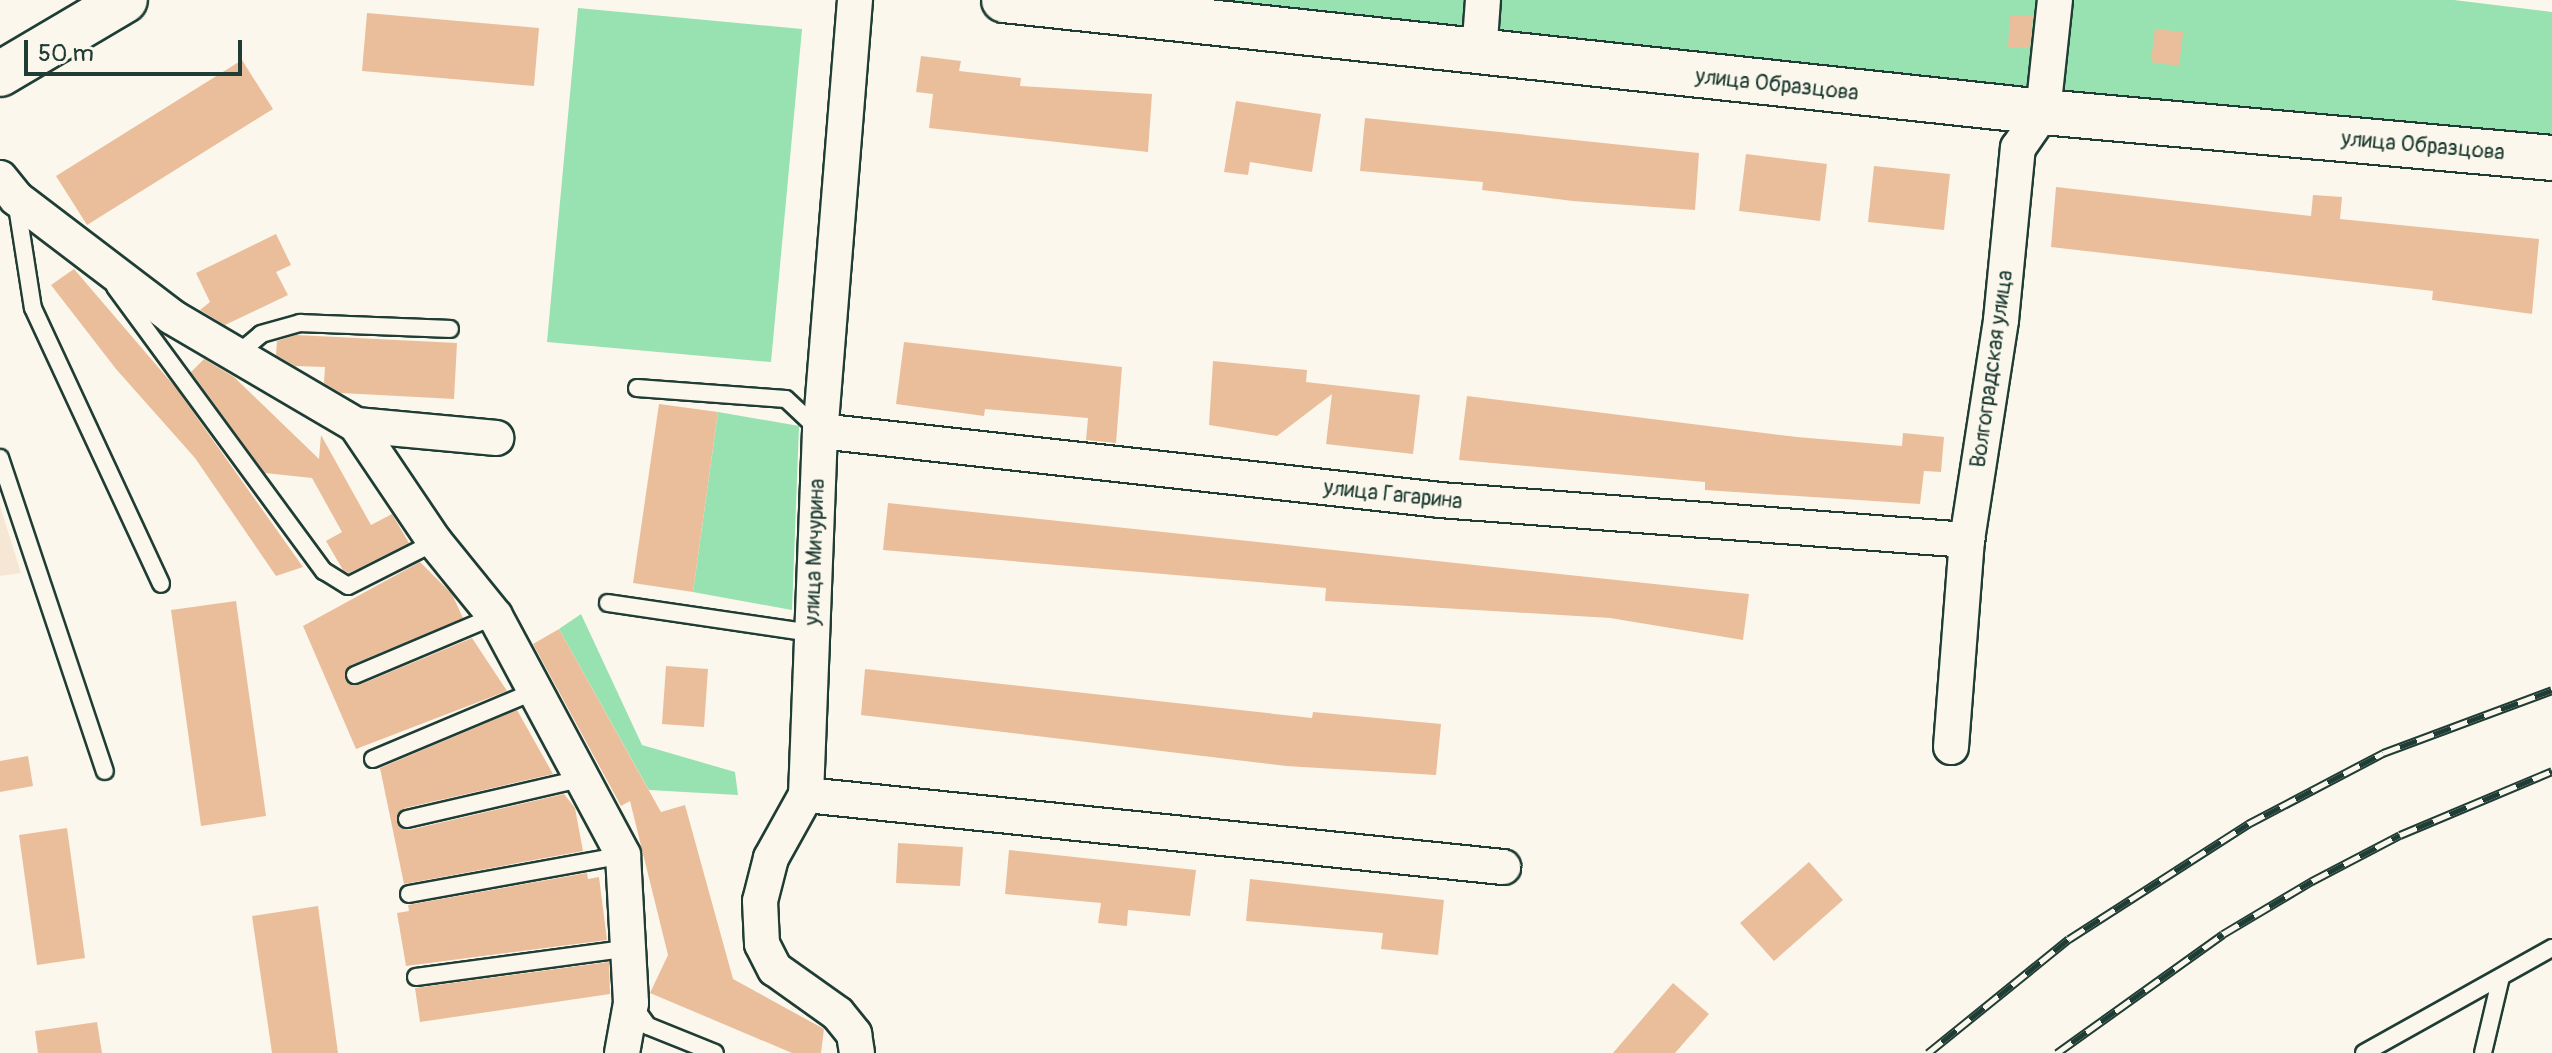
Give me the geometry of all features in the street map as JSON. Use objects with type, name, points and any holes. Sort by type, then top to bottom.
[{"type":"street","points":[[0,74],[125,0]]},
{"type":"street","name":"улица Мичурина","points":[[855,0],[820,431],[806,795],[771,858],[760,901],[762,944],[775,969],[838,1014],[854,1034],[857,1053]]},
{"type":"street","name":"улица Образцова","points":[[1004,0],[1479,54],[2043,112],[2552,158]]},
{"type":"street","points":[[1479,54],[1483,0]]},
{"type":"street","name":"Волгоградская улица","points":[[1951,747],[1967,540],[2001,320],[2018,148],[2043,112],[2055,0]]},
{"type":"street","points":[[8,188],[99,264],[234,357],[356,425],[496,438]]},
{"type":"street","points":[[356,425],[435,542],[495,616],[539,689],[623,855],[631,1003],[622,1053]]},
{"type":"street","name":"улица Гагарина","points":[[820,431],[1440,500],[1967,540]]},
{"type":"street","points":[[806,795],[1503,867]]},
{"type":"lane","points":[[8,188],[33,308],[161,584]]},
{"type":"lane","points":[[99,264],[324,571],[348,586],[435,542]]},
{"type":"lane","points":[[234,357],[261,334],[300,323],[450,329]]},
{"type":"lane","points":[[637,388],[786,399],[820,431]]},
{"type":"lane","points":[[0,458],[105,771]]},
{"type":"lane","points":[[608,603],[812,633]]},
{"type":"lane","points":[[355,675],[495,616]]},
{"type":"lane","points":[[373,759],[539,689]]},
{"type":"lane","points":[[407,819],[586,777]]},
{"type":"lane","points":[[409,894],[623,855]]},
{"type":"lane","points":[[416,977],[630,948]]},
{"type":"lane","points":[[2364,1053],[2552,948]]},
{"type":"lane","points":[[2483,1053],[2501,977]]},
{"type":"lane","points":[[631,1003],[648,1026],[715,1053]]},
{"type":"shaded area","points":[[0,506],[21,573],[0,576]]},
{"type":"green space","points":[[1004,0],[2454,0],[2552,12],[2552,158]]},
{"type":"green space","points":[[578,8],[802,29],[771,362],[547,342]]},
{"type":"green space","points":[[718,412],[799,426],[792,610],[693,592]]},
{"type":"green space","points":[[581,614],[642,745],[735,772],[738,795],[649,790],[559,629]]},
{"type":"building","points":[[367,13],[539,28],[534,86],[362,71]]},
{"type":"building","points":[[2010,15],[2033,16],[2030,48],[2008,47]]},
{"type":"building","points":[[2155,29],[2183,32],[2179,66],[2151,62]]},
{"type":"building","points":[[921,56],[961,61],[959,71],[1021,78],[1020,86],[1152,94],[1148,152],[929,128],[933,94],[916,92]]},
{"type":"building","points":[[242,60],[273,109],[87,225],[56,176]]},
{"type":"building","points":[[1236,101],[1321,114],[1312,172],[1250,162],[1248,175],[1224,172]]},
{"type":"building","points":[[1365,118],[1699,153],[1695,210],[1573,201],[1482,190],[1483,182],[1360,171]]},
{"type":"building","points":[[1746,154],[1827,164],[1820,221],[1739,211]]},
{"type":"building","points":[[1874,166],[1950,174],[1944,230],[1868,222]]},
{"type":"building","points":[[2056,187],[2311,216],[2313,195],[2342,197],[2340,219],[2539,239],[2532,314],[2432,300],[2433,291],[2051,247]]},
{"type":"building","points":[[276,234],[291,265],[276,272],[288,295],[225,325],[200,310],[210,302],[196,273]]},
{"type":"building","points":[[74,269],[176,388],[303,567],[276,576],[195,458],[116,369],[51,285]]},
{"type":"building","points":[[296,335],[457,343],[454,399],[341,393],[324,383],[325,367],[295,366],[276,355],[277,341]]},
{"type":"building","points":[[904,342],[1122,367],[1116,443],[1086,440],[1088,418],[985,409],[984,416],[896,404]]},
{"type":"building","points":[[204,359],[234,377],[319,459],[321,435],[371,525],[392,514],[409,543],[349,573],[343,570],[326,541],[342,532],[312,478],[265,473],[191,372]]},
{"type":"building","points":[[1213,361],[1307,370],[1306,382],[1420,395],[1413,454],[1326,444],[1332,394],[1277,436],[1209,425]]},
{"type":"building","points":[[1467,396],[1797,437],[1902,446],[1903,433],[1944,437],[1941,472],[1924,471],[1920,504],[1705,490],[1705,482],[1459,460]]},
{"type":"building","points":[[659,404],[718,412],[693,592],[633,583]]},
{"type":"building","points":[[888,503],[1749,594],[1743,640],[1610,618],[1325,601],[1326,588],[883,550]]},
{"type":"building","points":[[420,562],[452,594],[463,618],[351,665],[345,680],[359,685],[472,638],[507,691],[356,749],[303,626]]},
{"type":"building","points":[[236,601],[266,816],[201,826],[171,610]]},
{"type":"building","points":[[559,629],[661,812],[685,805],[733,979],[824,1029],[821,1053],[792,1053],[650,993],[668,955],[630,801],[621,806],[533,644]]},
{"type":"building","points":[[666,666],[708,669],[704,727],[662,724]]},
{"type":"building","points":[[865,669],[1312,718],[1313,712],[1441,724],[1436,775],[1286,766],[861,715]]},
{"type":"building","points":[[517,710],[553,774],[405,808],[397,822],[409,830],[564,794],[575,808],[583,851],[404,884],[380,768]]},
{"type":"building","points":[[28,756],[33,786],[0,792],[0,761]]},
{"type":"building","points":[[67,828],[85,958],[37,965],[19,835]]},
{"type":"building","points":[[898,843],[963,847],[960,886],[896,883]]},
{"type":"building","points":[[1009,850],[1196,870],[1190,916],[1128,910],[1127,926],[1098,923],[1101,903],[1005,894]]},
{"type":"building","points":[[1809,862],[1843,900],[1774,961],[1740,923]]},
{"type":"building","points":[[587,873],[588,879],[599,877],[607,940],[406,966],[397,913],[409,911],[408,905]]},
{"type":"building","points":[[1250,879],[1444,900],[1438,955],[1381,949],[1383,933],[1246,921]]},
{"type":"building","points":[[318,906],[338,1053],[272,1053],[252,916]]},
{"type":"building","points":[[609,962],[610,994],[420,1022],[415,988]]},
{"type":"building","points":[[1673,983],[1709,1014],[1675,1053],[1613,1053]]},
{"type":"building","points":[[97,1022],[102,1053],[38,1053],[35,1031]]},
{"type":"railway","points":[[1928,1053],[2069,939],[2248,824],[2383,753],[2552,690]]},
{"type":"railway","points":[[2057,1053],[2223,934],[2312,881],[2400,835],[2552,771]]}]
